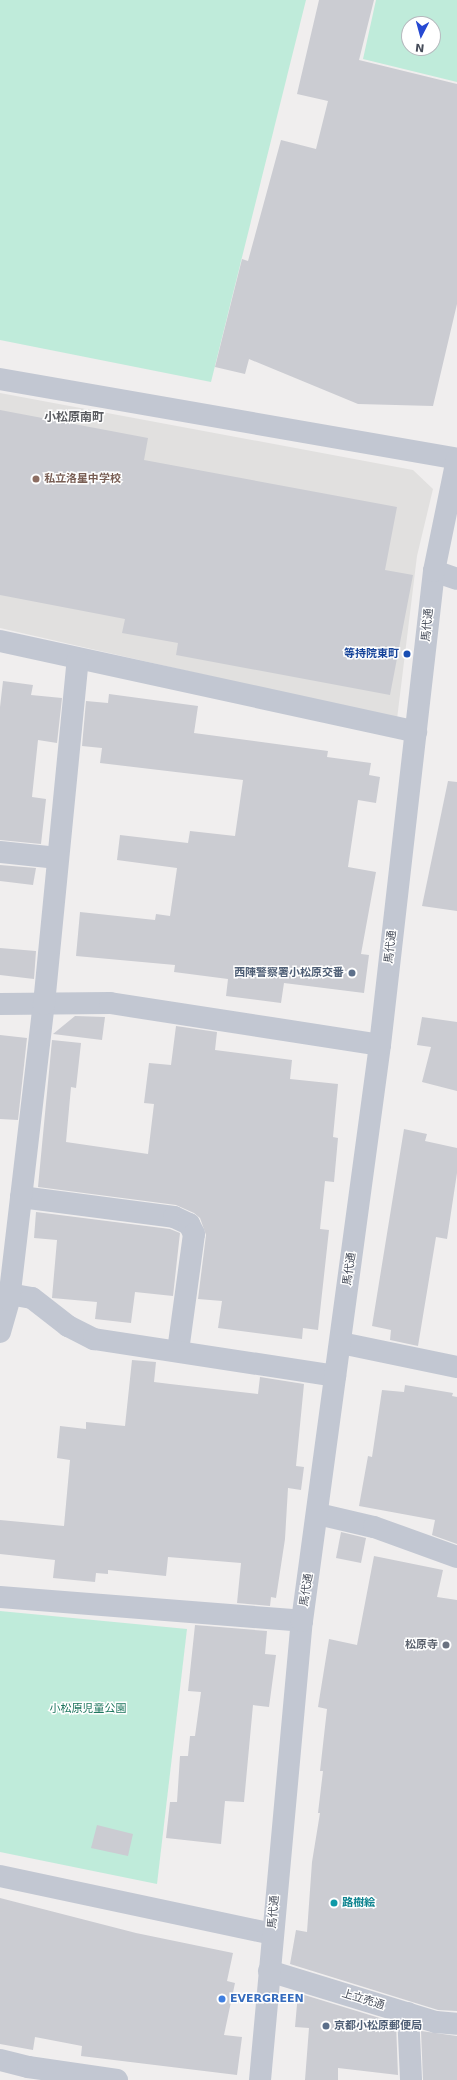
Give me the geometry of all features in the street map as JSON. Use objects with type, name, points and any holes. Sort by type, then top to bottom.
[{"type":"street","points":[[0,379],[457,459]]},
{"type":"street","name":"馬代通","points":[[260,2080],[272,1934],[302,1621],[318,1514],[335,1376],[341,1344],[380,1045],[434,571],[457,459]]},
{"type":"street","points":[[434,571],[457,579]]},
{"type":"street","points":[[0,641],[78,660],[416,732]]},
{"type":"street","points":[[0,1332],[9,1294],[44,1004],[78,660]]},
{"type":"street","points":[[0,852],[58,858]]},
{"type":"street","points":[[0,1004],[110,1003],[380,1045]]},
{"type":"street","points":[[20,1197],[174,1217],[189,1224],[194,1234],[178,1351]]},
{"type":"street","points":[[9,1294],[32,1298],[68,1326],[94,1339],[335,1376]]},
{"type":"street","points":[[341,1344],[457,1367]]},
{"type":"street","points":[[318,1514],[374,1527],[457,1557]]},
{"type":"street","points":[[0,1597],[302,1621]]},
{"type":"street","points":[[0,1876],[272,1934]]},
{"type":"street","name":"上立売通","points":[[269,1971],[436,2022],[457,2024]]},
{"type":"street","points":[[408,2013],[411,2080]]},
{"type":"street","points":[[12,2068],[117,2080]]},
{"type":"shaded area","points":[[0,393],[413,470],[433,489],[417,556],[397,719],[0,628]]},
{"type":"green space","points":[[0,0],[306,0],[211,382],[0,340]]},
{"type":"green space","points":[[376,0],[457,0],[457,82],[363,59]]},
{"type":"green space","name":"小松原児童公園","points":[[0,1611],[187,1629],[157,1884],[0,1852]]},
{"type":"building","points":[[319,0],[374,0],[359,60],[457,84],[457,304],[433,406],[358,404],[249,359],[245,374],[215,367],[242,259],[248,261],[281,140],[316,149],[328,101],[297,94]]},
{"type":"building","points":[[0,410],[148,438],[144,460],[397,507],[385,570],[413,575],[390,695],[176,655],[178,643],[122,633],[125,619],[0,595]]},
{"type":"building","points":[[3,681],[33,685],[31,695],[62,698],[57,743],[38,740],[32,797],[46,799],[41,844],[0,840],[0,707]]},
{"type":"building","points":[[109,694],[198,706],[194,733],[328,751],[327,757],[371,763],[369,775],[380,777],[376,803],[358,800],[348,867],[376,872],[361,954],[369,955],[364,993],[284,983],[281,1003],[226,996],[228,979],[174,972],[175,965],[76,956],[80,912],[155,920],[156,914],[170,916],[177,868],[117,860],[120,835],[188,843],[190,831],[235,836],[243,780],[100,763],[102,748],[82,746],[86,701],[108,703]]},
{"type":"building","points":[[448,781],[457,782],[457,911],[422,906]]},
{"type":"building","points":[[0,865],[36,868],[33,885],[0,881]]},
{"type":"building","points":[[0,948],[36,951],[34,979],[0,975]]},
{"type":"building","points":[[75,1016],[105,1017],[102,1040],[53,1034]]},
{"type":"building","points":[[422,1017],[457,1022],[457,1091],[422,1082],[431,1047],[417,1045]]},
{"type":"building","points":[[176,1026],[217,1032],[215,1050],[292,1060],[290,1079],[338,1084],[333,1137],[338,1138],[334,1182],[325,1181],[320,1229],[329,1230],[318,1330],[303,1328],[302,1339],[218,1328],[222,1301],[198,1299],[206,1235],[200,1218],[194,1213],[176,1205],[38,1187],[52,1040],[81,1043],[76,1088],[71,1087],[66,1142],[148,1154],[154,1104],[144,1103],[149,1063],[171,1065]]},
{"type":"building","points":[[0,1035],[27,1038],[18,1120],[0,1119]]},
{"type":"building","points":[[404,1129],[427,1134],[425,1141],[457,1148],[457,1173],[447,1239],[436,1237],[418,1346],[390,1340],[391,1330],[372,1326]]},
{"type":"building","points":[[36,1212],[170,1229],[180,1233],[173,1296],[135,1292],[131,1323],[95,1319],[97,1302],[52,1298],[57,1240],[34,1238]]},
{"type":"building","points":[[132,1360],[156,1362],[154,1382],[258,1394],[260,1377],[304,1384],[296,1466],[304,1467],[301,1490],[288,1488],[285,1539],[276,1598],[271,1597],[270,1606],[237,1603],[241,1563],[168,1557],[166,1576],[108,1570],[108,1574],[96,1573],[95,1582],[53,1578],[55,1560],[0,1554],[0,1520],[64,1526],[70,1460],[57,1458],[60,1426],[86,1429],[86,1422],[125,1426]]},
{"type":"building","points":[[405,1385],[453,1393],[452,1396],[457,1397],[457,1544],[432,1535],[435,1520],[359,1506],[368,1456],[372,1457],[382,1390],[404,1392]]},
{"type":"building","points":[[341,1532],[366,1538],[361,1563],[336,1558]]},
{"type":"building","points":[[374,1556],[443,1570],[437,1597],[457,1600],[457,2011],[438,2010],[290,1964],[296,1930],[307,1932],[312,1862],[320,1813],[318,1813],[323,1771],[320,1771],[327,1709],[318,1707],[329,1639],[357,1645]]},
{"type":"building","points":[[195,1625],[267,1631],[265,1654],[276,1655],[269,1707],[253,1705],[244,1802],[225,1801],[221,1844],[166,1838],[170,1802],[177,1802],[180,1756],[188,1756],[190,1736],[195,1736],[201,1692],[188,1691]]},
{"type":"building","points":[[97,1825],[133,1834],[128,1856],[91,1848]]},
{"type":"building","points":[[0,1898],[136,1933],[233,1953],[227,1981],[235,1983],[224,2035],[242,2037],[237,2075],[81,2056],[82,2046],[35,2037],[33,2050],[0,2044]]},
{"type":"building","points":[[298,1993],[396,2023],[398,2075],[338,2068],[338,2080],[305,2080],[309,2028],[295,2027]]},
{"type":"building","points":[[421,2031],[457,2036],[457,2080],[423,2080]]},
{"type":"place","name":"私立洛星中学校","points":[[36,479]]},
{"type":"place","name":"等持院東町","points":[[407,654]]},
{"type":"place","name":"西陣警察署小松原交番","points":[[352,973]]},
{"type":"place","name":"松原寺","points":[[446,1645]]},
{"type":"place","name":"路樹絵","points":[[334,1903]]},
{"type":"place","name":"EVERGREEN","points":[[222,1999]]},
{"type":"place","name":"京都小松原郵便局","points":[[326,2026]]},
{"type":"district","name":"小松原南町","points":[[74,418]]}]
